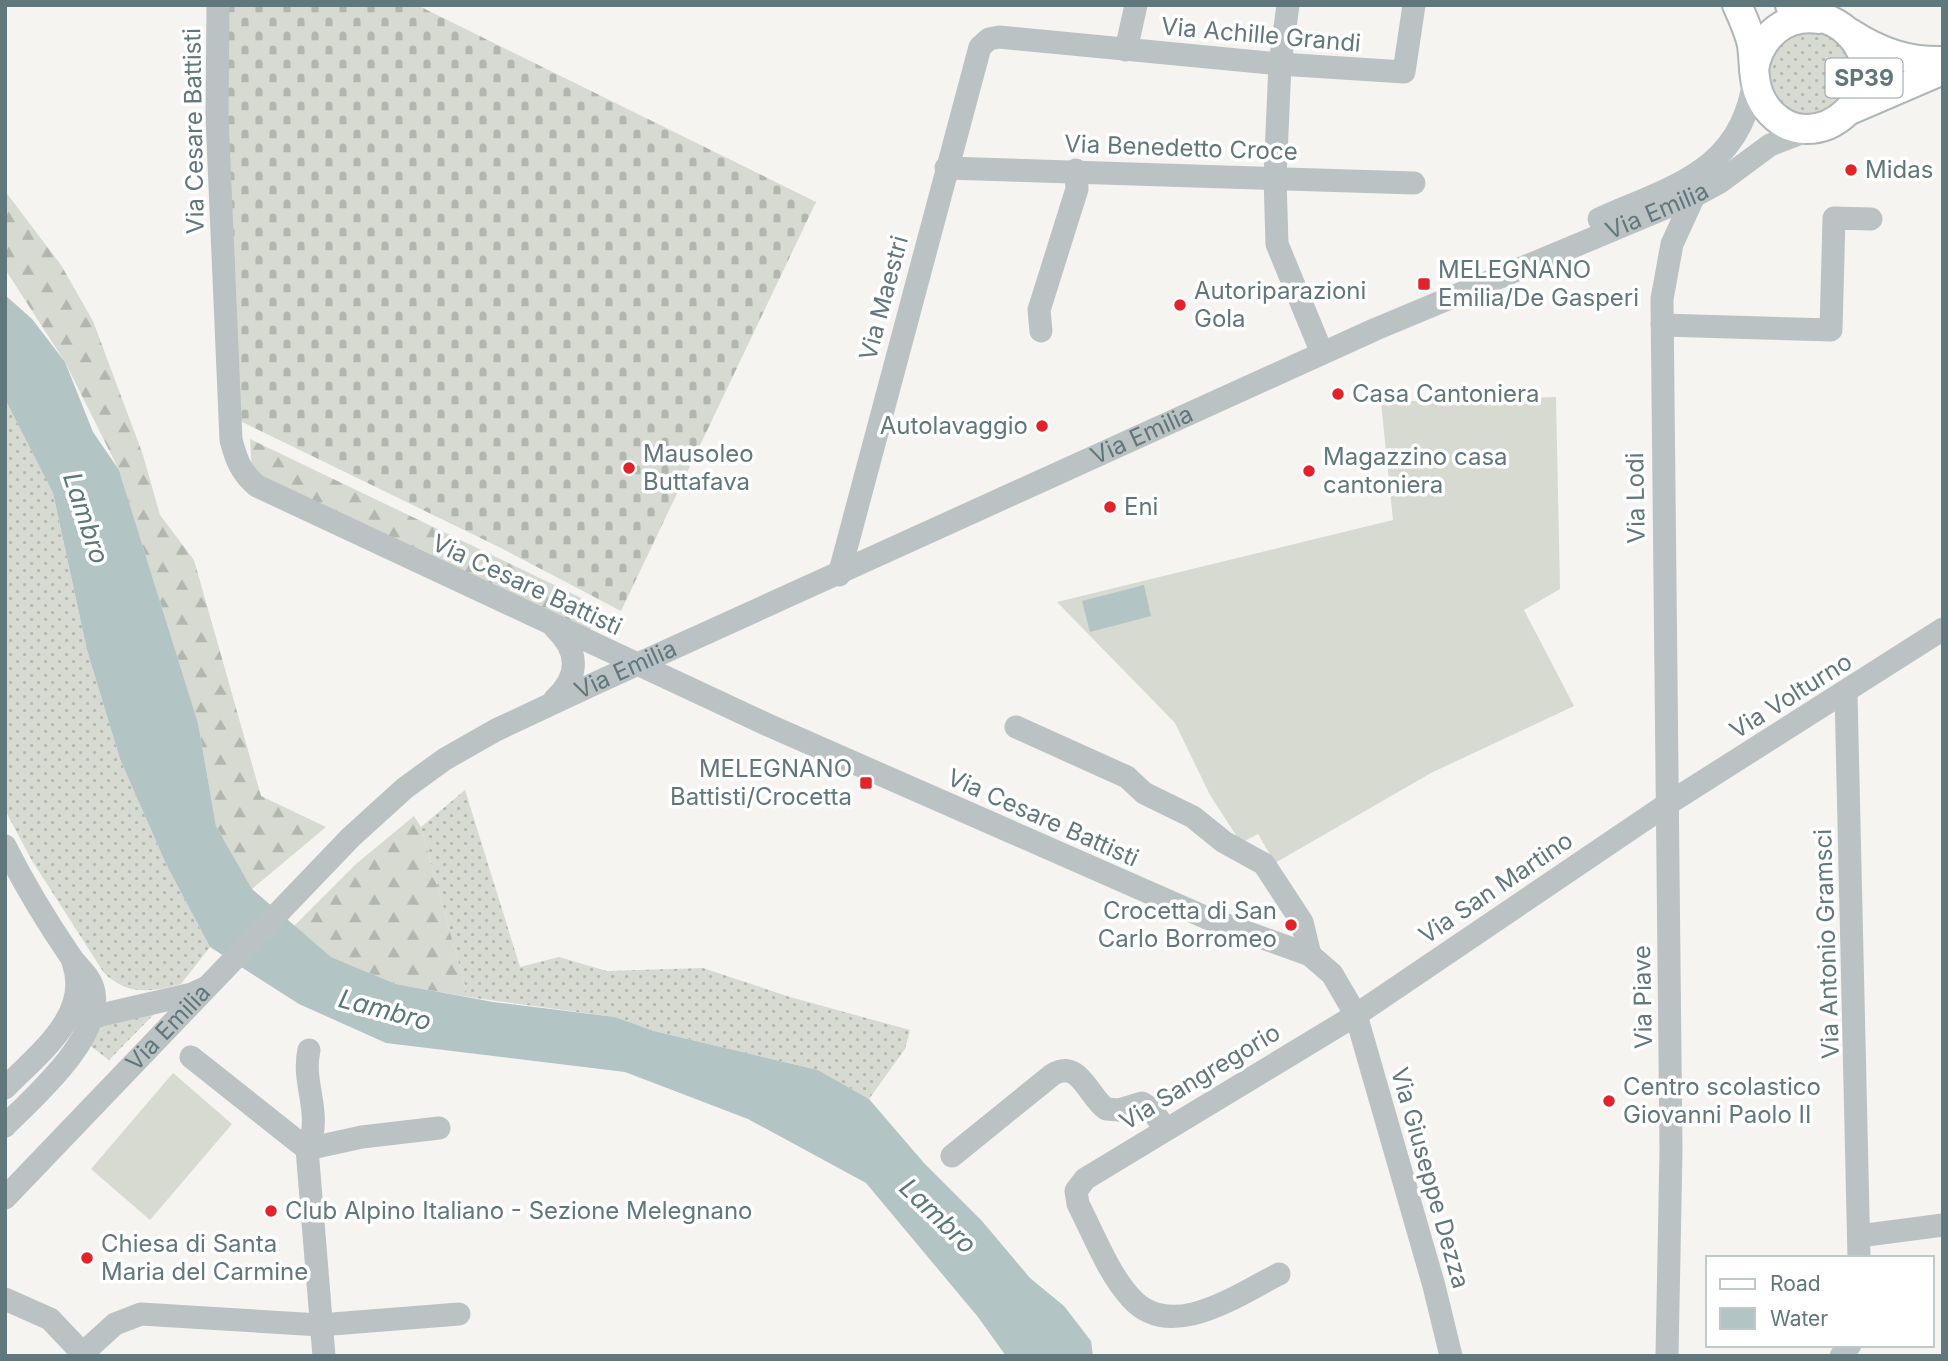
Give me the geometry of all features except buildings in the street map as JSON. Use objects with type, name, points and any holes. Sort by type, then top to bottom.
[{"type":"main road","name":"SP39","points":[[1737,5],[1750,36],[1759,97],[1777,118],[1801,128],[1815,128],[1833,123],[1850,110],[1864,84],[1865,70],[1856,42],[1836,25]]},
{"type":"main road","points":[[1790,5],[1836,25],[1873,48],[1895,56],[1943,61]]},
{"type":"main road","points":[[1754,75],[1761,47],[1777,28],[1800,19],[1836,25]]},
{"type":"main road","points":[[1850,110],[1943,70]]},
{"type":"street","name":"Via Cesare Battisti","points":[[218,5],[218,130],[231,440],[237,461],[246,477],[257,486],[637,666],[1182,908],[1310,955],[1332,974],[1356,1015]]},
{"type":"street","points":[[1126,50],[1136,5]]},
{"type":"street","points":[[1288,5],[1280,64],[1275,178],[1277,244],[1322,353]]},
{"type":"street","name":"Via Achille Grandi","points":[[989,40],[999,37],[1280,64],[1404,72],[1414,5]]},
{"type":"street","name":"Via Maestri","points":[[839,575],[976,57],[989,40]]},
{"type":"street","name":"Via Emilia","points":[[1376,329],[1511,260],[1699,173],[1721,156],[1735,139],[1748,110],[1754,75]]},
{"type":"street","name":"Via Emilia","points":[[5,1198],[297,893],[405,788],[470,743],[1322,353],[1694,196],[1720,182],[1770,145],[1815,128]]},
{"type":"street","name":"Via Benedetto Croce","points":[[946,168],[1076,170],[1414,183]]},
{"type":"street","points":[[1041,331],[1039,310],[1077,189],[1076,170]]},
{"type":"street","name":"Via Lodi","points":[[1665,805],[1662,325],[1667,257],[1694,196]]},
{"type":"street","points":[[1662,325],[1831,331],[1834,218],[1871,219]]},
{"type":"street","points":[[550,705],[565,690],[575,670],[569,642],[552,626]]},
{"type":"street","name":"Via Volturno","points":[[1665,805],[1846,693],[1943,629]]},
{"type":"street","name":"Via Antonio Gramsci","points":[[1846,693],[1859,1247]]},
{"type":"street","points":[[1016,727],[1126,777],[1144,793],[1193,817],[1224,842],[1253,857],[1269,870],[1295,909],[1310,955]]},
{"type":"street","name":"Via San Martino","points":[[1356,1015],[1665,805]]},
{"type":"street","name":"Via Piave","points":[[1665,805],[1671,1137],[1667,1356]]},
{"type":"street","points":[[5,846],[72,959],[92,983],[123,1000],[142,1003]]},
{"type":"street","points":[[5,1088],[70,1016],[78,985],[72,959]]},
{"type":"street","points":[[92,1017],[142,1003],[192,994],[215,978]]},
{"type":"street","points":[[5,1126],[64,1064],[92,1017],[95,1000],[92,983]]},
{"type":"street","name":"Via Sangregorio","points":[[1279,1273],[1198,1312],[1171,1316],[1143,1309],[1121,1286],[1078,1204],[1076,1191],[1085,1179],[1165,1128],[1356,1015]]},
{"type":"street","name":"Via Giuseppe Dezza","points":[[1356,1015],[1427,1260],[1451,1356]]},
{"type":"street","points":[[309,1050],[307,1064],[315,1124],[307,1149],[324,1356]]},
{"type":"street","points":[[191,1056],[307,1149]]},
{"type":"street","points":[[952,1156],[1052,1075],[1064,1070],[1076,1073],[1106,1109],[1119,1110],[1142,1103],[1150,1108],[1165,1128]]},
{"type":"street","points":[[307,1149],[362,1137],[439,1128]]},
{"type":"street","points":[[1859,1247],[1943,1225]]},
{"type":"street","points":[[5,1299],[50,1319],[84,1355],[115,1324],[141,1314],[320,1325],[459,1314]]},
{"type":"green space","points":[[228,5],[417,5],[816,202],[621,611],[501,548],[236,419],[227,136]]},
{"type":"green space","points":[[1814,29],[1833,37],[1844,48],[1854,81],[1828,114],[1804,117],[1789,112],[1780,103],[1773,93],[1768,67],[1778,44],[1788,36]]},
{"type":"green space","points":[[5,191],[61,265],[93,321],[143,455],[160,515],[194,560],[261,796],[326,827],[252,889],[216,826],[198,723],[119,470],[65,362],[5,269]]},
{"type":"green space","points":[[1556,397],[1560,589],[1524,610],[1574,706],[1431,773],[1275,863],[1258,834],[1241,843],[1210,795],[1175,723],[1057,602],[1393,520],[1381,402]]},
{"type":"green space","points":[[5,399],[53,493],[87,650],[120,759],[166,864],[210,947],[181,984],[150,990],[131,989],[104,973],[31,859],[5,810]]},
{"type":"green space","points":[[250,439],[598,606],[590,632],[252,473]]},
{"type":"green space","points":[[465,790],[520,967],[559,957],[607,971],[703,968],[790,997],[910,1030],[905,1049],[869,1099],[818,1070],[654,1031],[615,1017],[468,997],[421,827]]},
{"type":"green space","points":[[414,816],[421,827],[468,997],[396,984],[331,957],[294,926],[356,864]]},
{"type":"green space","points":[[158,1010],[109,1060],[89,1045],[97,1025]]},
{"type":"green space","points":[[173,1073],[232,1124],[150,1220],[91,1169]]},
{"type":"water","name":"Lambro","points":[[5,295],[32,319],[65,362],[93,432],[119,470],[198,723],[216,826],[252,889],[331,957],[396,984],[493,1002],[615,1017],[654,1031],[818,1070],[869,1099],[924,1163],[982,1221],[1030,1278],[1064,1306],[1091,1341],[1093,1356],[1006,1356],[978,1317],[866,1183],[748,1119],[625,1072],[386,1043],[299,1004],[210,947],[166,864],[120,759],[87,650],[53,493],[5,399]]},
{"type":"water","points":[[1144,585],[1151,616],[1090,632],[1082,601]]},
{"type":"place","name":"Midas","points":[[1851,170]]},
{"type":"place","name":"MELEGNANO Emilia/De Gasperi","points":[[1424,284]]},
{"type":"place","name":"Autoriparazioni Gola","points":[[1180,305]]},
{"type":"place","name":"Casa Cantoniera","points":[[1338,394]]},
{"type":"place","name":"Autolavaggio","points":[[1042,426]]},
{"type":"place","name":"Mausoleo Buttafava","points":[[629,468]]},
{"type":"place","name":"Magazzino casa cantoniera","points":[[1309,471]]},
{"type":"place","name":"Eni","points":[[1110,507]]},
{"type":"place","name":"MELEGNANO Battisti/Crocetta","points":[[866,783]]},
{"type":"place","name":"Crocetta di San Carlo Borromeo","points":[[1291,925]]},
{"type":"place","name":"Centro scolastico Giovanni Paolo II","points":[[1609,1101]]},
{"type":"place","name":"Club Alpino Italiano - Sezione Melegnano","points":[[271,1211]]},
{"type":"place","name":"Chiesa di Santa Maria del Carmine","points":[[87,1258]]}]
